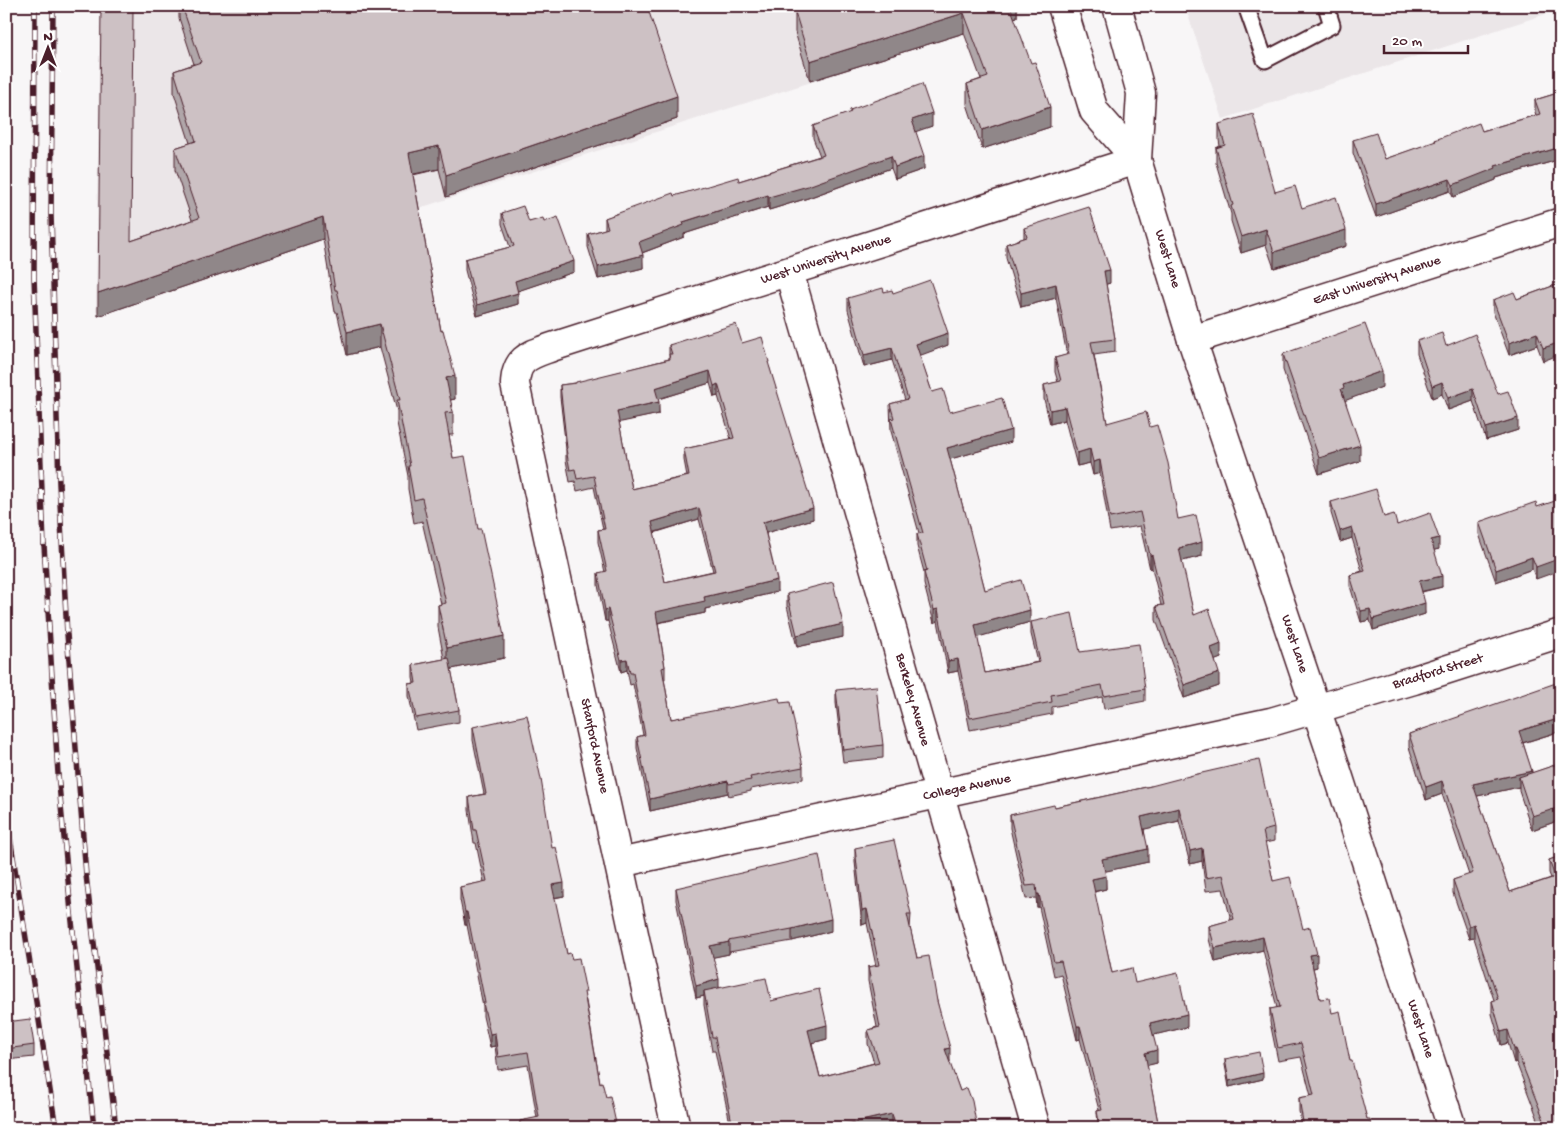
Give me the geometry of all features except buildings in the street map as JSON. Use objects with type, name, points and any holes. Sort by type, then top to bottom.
[{"type":"street","name":"West Lane","points":[[1062,6],[1094,111],[1136,160]]},
{"type":"street","name":"West Lane","points":[[1117,6],[1141,93],[1136,160],[1192,340],[1337,772],[1452,1128]]},
{"type":"street","name":"West University Avenue","points":[[520,365],[526,357],[552,347],[1136,160]]},
{"type":"street","name":"East University Avenue","points":[[1192,340],[1561,222]]},
{"type":"street","name":"Berkeley Avenue","points":[[789,272],[1036,1128]]},
{"type":"street","name":"Stanford Avenue","points":[[520,365],[516,373],[516,384],[676,1128]]},
{"type":"street","name":"Bradford Street","points":[[1315,709],[1414,680],[1561,633]]},
{"type":"street","name":"College Avenue","points":[[619,863],[1270,722],[1315,709]]},
{"type":"lane","points":[[1246,6],[1265,60],[1332,25],[1326,6]]},
{"type":"shaded area","points":[[100,6],[1031,6],[1032,11],[96,312]]},
{"type":"shaded area","points":[[1185,6],[1561,6],[1561,9],[1223,119]]},
{"type":"railway","points":[[35,6],[34,277],[44,545],[58,774],[94,1128]]},
{"type":"railway","points":[[53,6],[51,214],[59,484],[67,634],[86,875],[116,1128]]},
{"type":"railway","points":[[6,812],[56,1128]]}]
